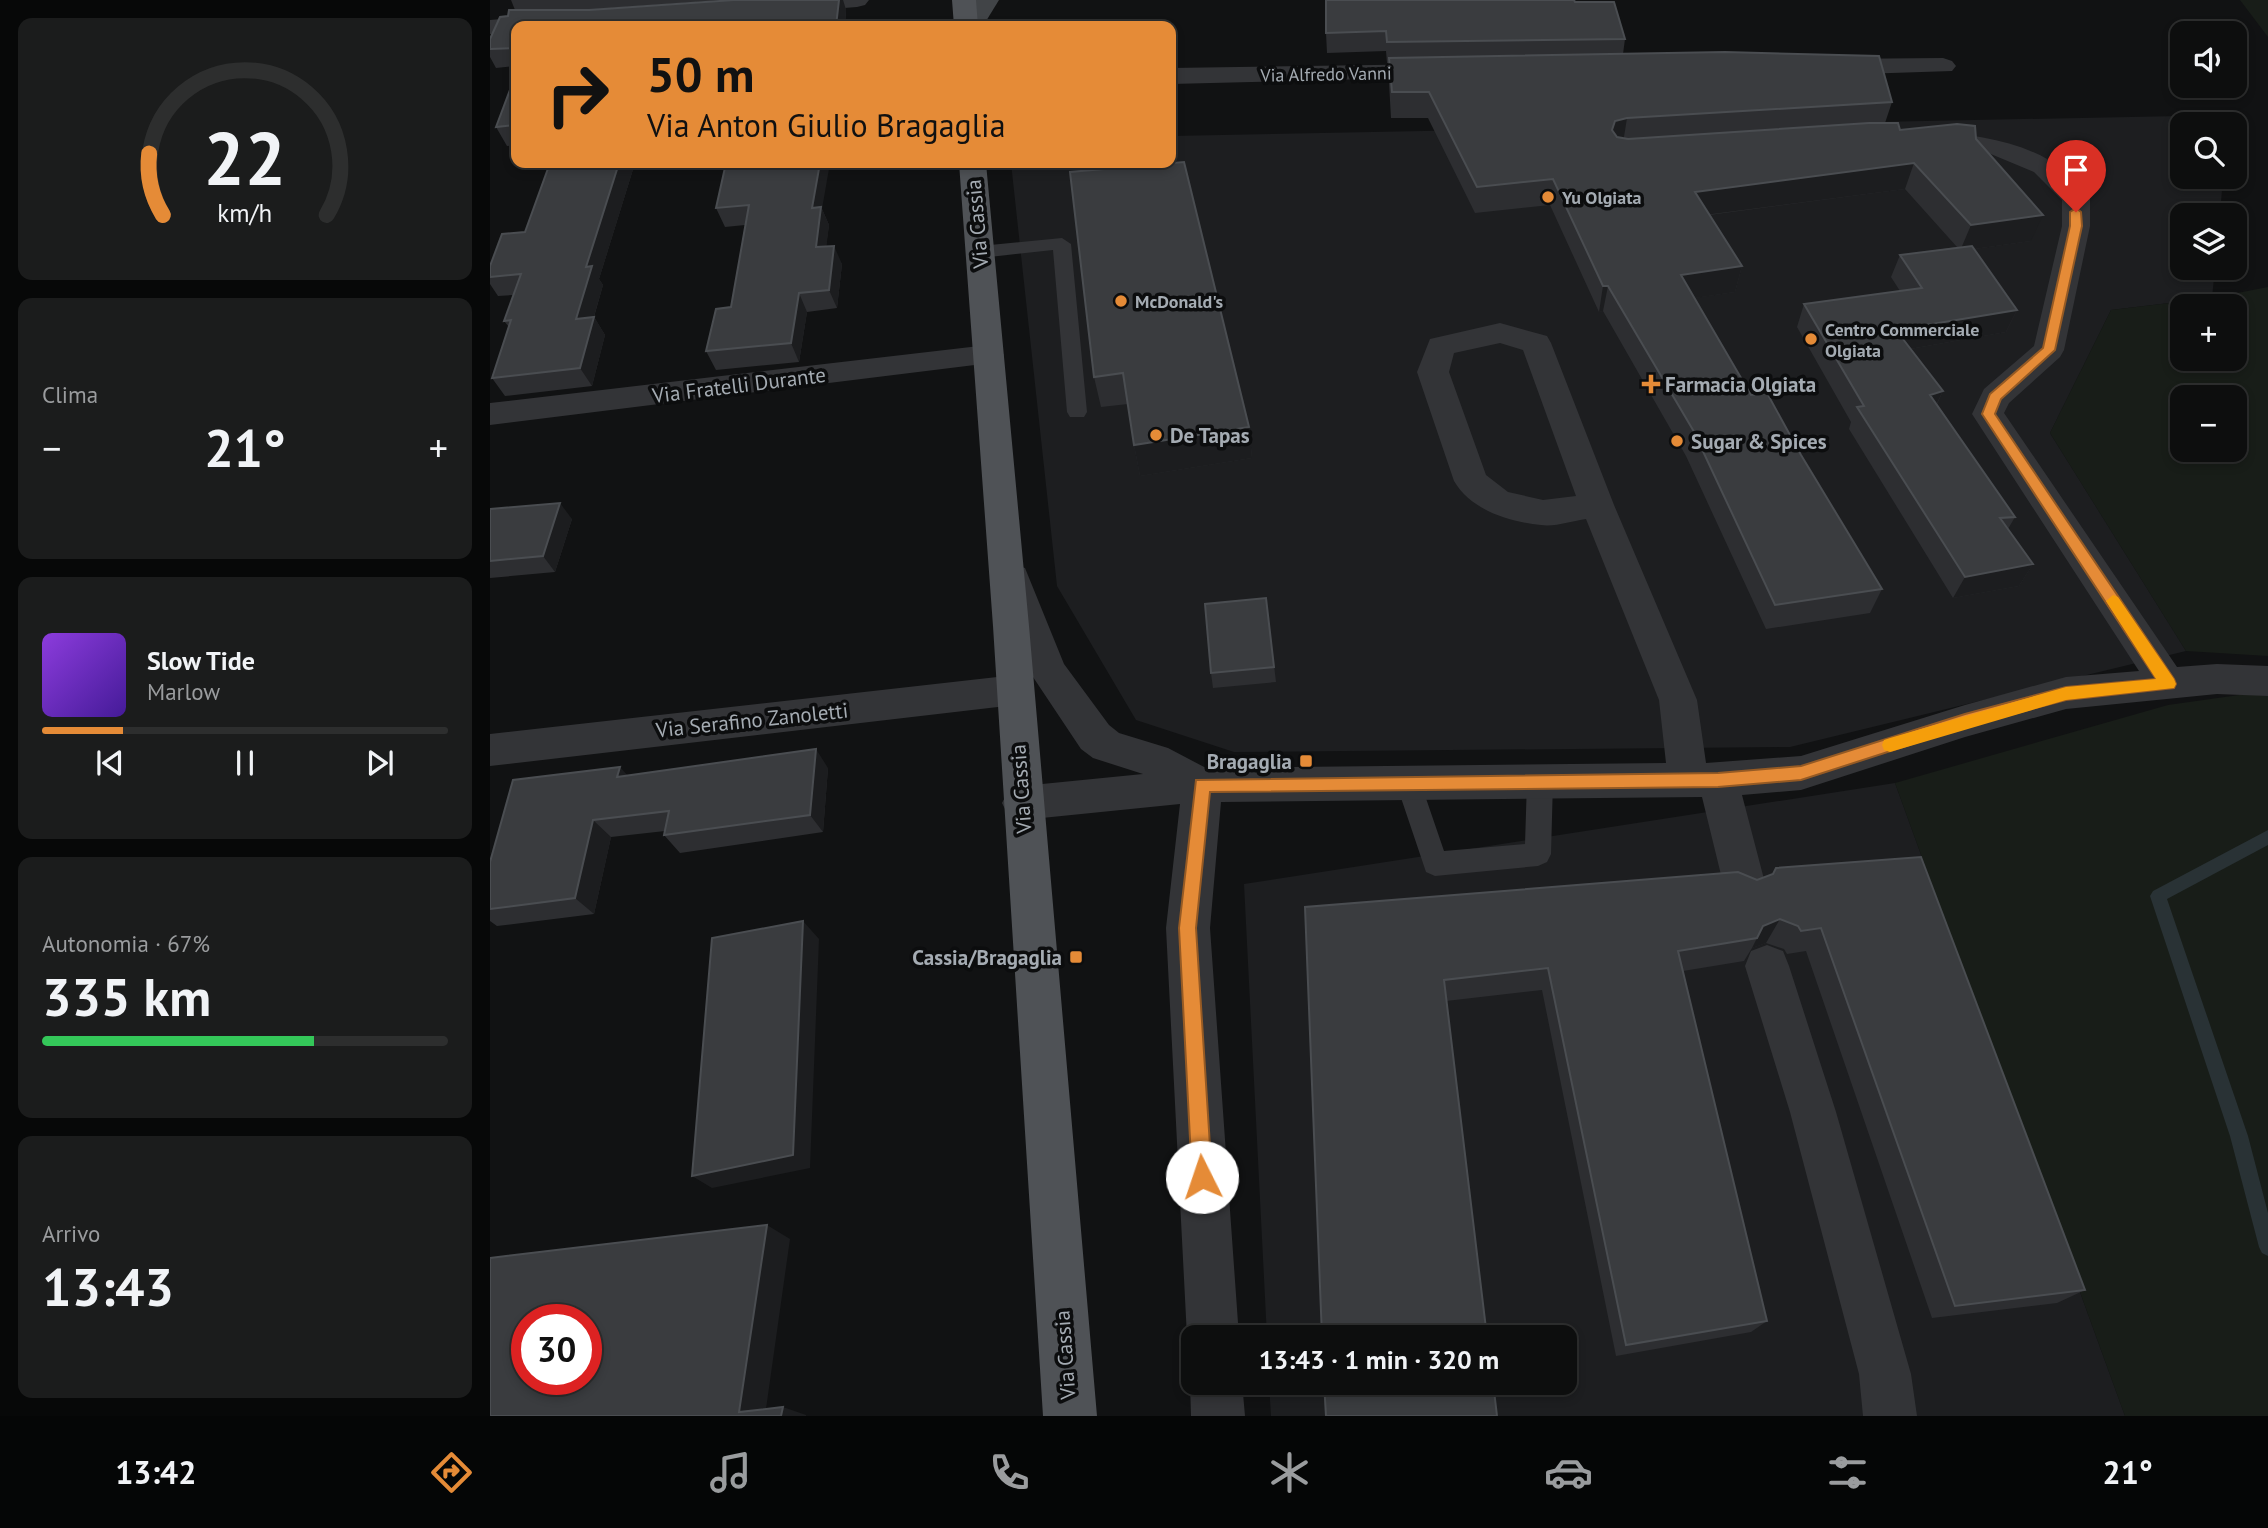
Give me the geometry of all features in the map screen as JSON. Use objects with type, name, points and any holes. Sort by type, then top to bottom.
[{"type":"main road","points":[[964,0],[967,21]]},
{"type":"main road","name":"Via Cassia","points":[[972,168],[1070,1416]]},
{"type":"street","points":[[775,6],[857,0]]},
{"type":"street","points":[[972,21],[987,0]]},
{"type":"street","points":[[490,27],[511,25]]},
{"type":"street","points":[[1805,67],[1943,65]]},
{"type":"street","name":"Via Alfredo Vanni","points":[[1176,76],[1460,72]]},
{"type":"street","points":[[1898,138],[1937,138],[1992,145],[2044,166],[2076,198],[2076,226],[2049,350],[1995,397],[1988,414],[2168,684]]},
{"type":"street","points":[[1597,505],[1543,513],[1497,502],[1471,481],[1433,372],[1441,346],[1500,332],[1536,343],[1597,505],[1678,700],[1703,780],[1744,883]]},
{"type":"street","name":"Via Fratelli Durante","points":[[490,414],[988,355]]},
{"type":"street","points":[[1005,559],[1048,671],[1095,737],[1107,746],[1154,761],[1202,785]]},
{"type":"street","points":[[1022,803],[1202,785],[1703,780],[1801,773],[1965,721],[2066,694],[2217,680],[2268,681]]},
{"type":"street","name":"Via Serafino Zanoletti","points":[[490,750],[1015,690]]},
{"type":"street","points":[[1202,785],[1188,928],[1212,1325]]},
{"type":"street","points":[[1767,966],[1813,1112],[1842,1217],[1885,1374],[1891,1416]]},
{"type":"street","points":[[1217,1395],[1218,1416]]},
{"type":"lane","points":[[979,252],[1062,244],[1077,412]]},
{"type":"lane","points":[[1409,783],[1435,864],[1538,854],[1540,781]]},
{"type":"shaded area","points":[[2240,0],[2268,0],[2268,37]]},
{"type":"shaded area","points":[[2170,116],[2170,189],[2222,189],[2221,203],[2170,203],[2170,280],[2214,280],[2212,294],[2170,294],[2170,303],[2111,310],[2050,433],[2186,651],[1790,747],[1234,752],[1136,720],[1057,586],[1012,168],[1176,168],[1176,136]]},
{"type":"shaded area","points":[[2268,287],[2268,656],[2186,651],[2050,433],[2111,310],[2170,303],[2170,371],[2247,371],[2247,294],[2232,294]]},
{"type":"shaded area","points":[[2246,694],[2268,696],[2268,1416],[2125,1416],[1895,783],[2168,705]]},
{"type":"shaded area","points":[[1895,783],[2125,1416],[1271,1416],[1270,1395],[1577,1395],[1577,1325],[1266,1325],[1244,884]]},
{"type":"building","points":[[734,0],[839,0],[837,21],[511,21],[511,48],[490,49],[490,39],[500,17],[508,16],[509,10],[589,10]]},
{"type":"building","points":[[1326,0],[1614,2],[1625,39],[1387,42],[1386,31],[1326,33]]},
{"type":"building","points":[[1725,52],[1879,56],[1892,102],[1627,118],[1615,121],[1612,130],[1617,137],[1628,139],[1869,123],[1898,123],[1900,130],[1957,124],[1975,126],[1976,139],[2043,215],[1971,225],[1914,163],[1695,192],[1742,266],[1681,275],[1751,395],[1767,393],[1882,589],[1775,605],[1693,430],[1608,286],[1603,286],[1553,179],[1477,187],[1429,92],[1392,92],[1389,58]]},
{"type":"building","points":[[511,87],[511,126],[496,127]]},
{"type":"building","points":[[1184,162],[1249,427],[1134,445],[1123,373],[1094,377],[1070,172],[1116,168],[1176,168],[1176,163]]},
{"type":"building","points":[[548,168],[617,168],[586,267],[592,266],[576,319],[594,317],[580,368],[492,378],[511,320],[504,321],[521,274],[490,277],[490,266],[502,234],[525,232]]},
{"type":"building","points":[[725,168],[819,168],[812,208],[821,207],[816,247],[834,246],[829,290],[799,293],[791,343],[706,351],[716,309],[731,307],[749,205],[716,208]]},
{"type":"building","points":[[1972,246],[2017,310],[1896,330],[1943,391],[1930,395],[2015,517],[2000,518],[2033,564],[1965,577],[1857,407],[1864,406],[1804,304],[1922,288],[1900,255]]},
{"type":"building","points":[[560,503],[543,556],[490,561],[490,509]]},
{"type":"building","points":[[1266,598],[1274,667],[1211,673],[1205,604]]},
{"type":"building","points":[[816,749],[810,815],[664,835],[669,811],[593,820],[575,898],[490,909],[490,862],[513,780],[620,767],[617,777]]},
{"type":"building","points":[[1921,857],[2085,1290],[1955,1306],[1821,928],[1801,931],[1798,926],[1780,919],[1763,926],[1757,938],[1678,951],[1767,1321],[1626,1345],[1548,968],[1444,980],[1486,1325],[1322,1325],[1305,907],[1738,872],[1757,880],[1773,874],[1776,868]]},
{"type":"building","points":[[803,921],[793,1155],[692,1176],[712,938]]},
{"type":"building","points":[[767,1225],[739,1412],[783,1407],[781,1416],[490,1416],[490,1258]]},
{"type":"building","points":[[1325,1395],[1495,1395],[1497,1416],[1326,1416]]},
{"type":"waterway","points":[[2268,837],[2158,896],[2239,1136],[2268,1247]]},
{"type":"slow traffic","points":[[1890,745],[1965,721],[2066,694],[2168,684],[2113,601]]},
{"type":"place","name":"Yu Olgiata","points":[[1548,197]]},
{"type":"place","name":"McDonald's","points":[[1121,301]]},
{"type":"place","name":"Centro Commerciale Olgiata","points":[[1811,339]]},
{"type":"place","name":"Farmacia Olgiata","points":[[1651,384]]},
{"type":"place","name":"De Tapas","points":[[1156,435]]},
{"type":"place","name":"Sugar & Spices","points":[[1677,441]]},
{"type":"place","name":"Bragaglia","points":[[1306,761]]},
{"type":"place","name":"Cassia/Bragaglia","points":[[1076,957]]},
{"type":"route","points":[[1202,1177],[1188,928],[1202,785],[1718,780],[1801,773],[1965,721],[2066,694],[2168,684],[1988,414],[1995,397],[2049,350],[2076,226],[2076,212]]}]
